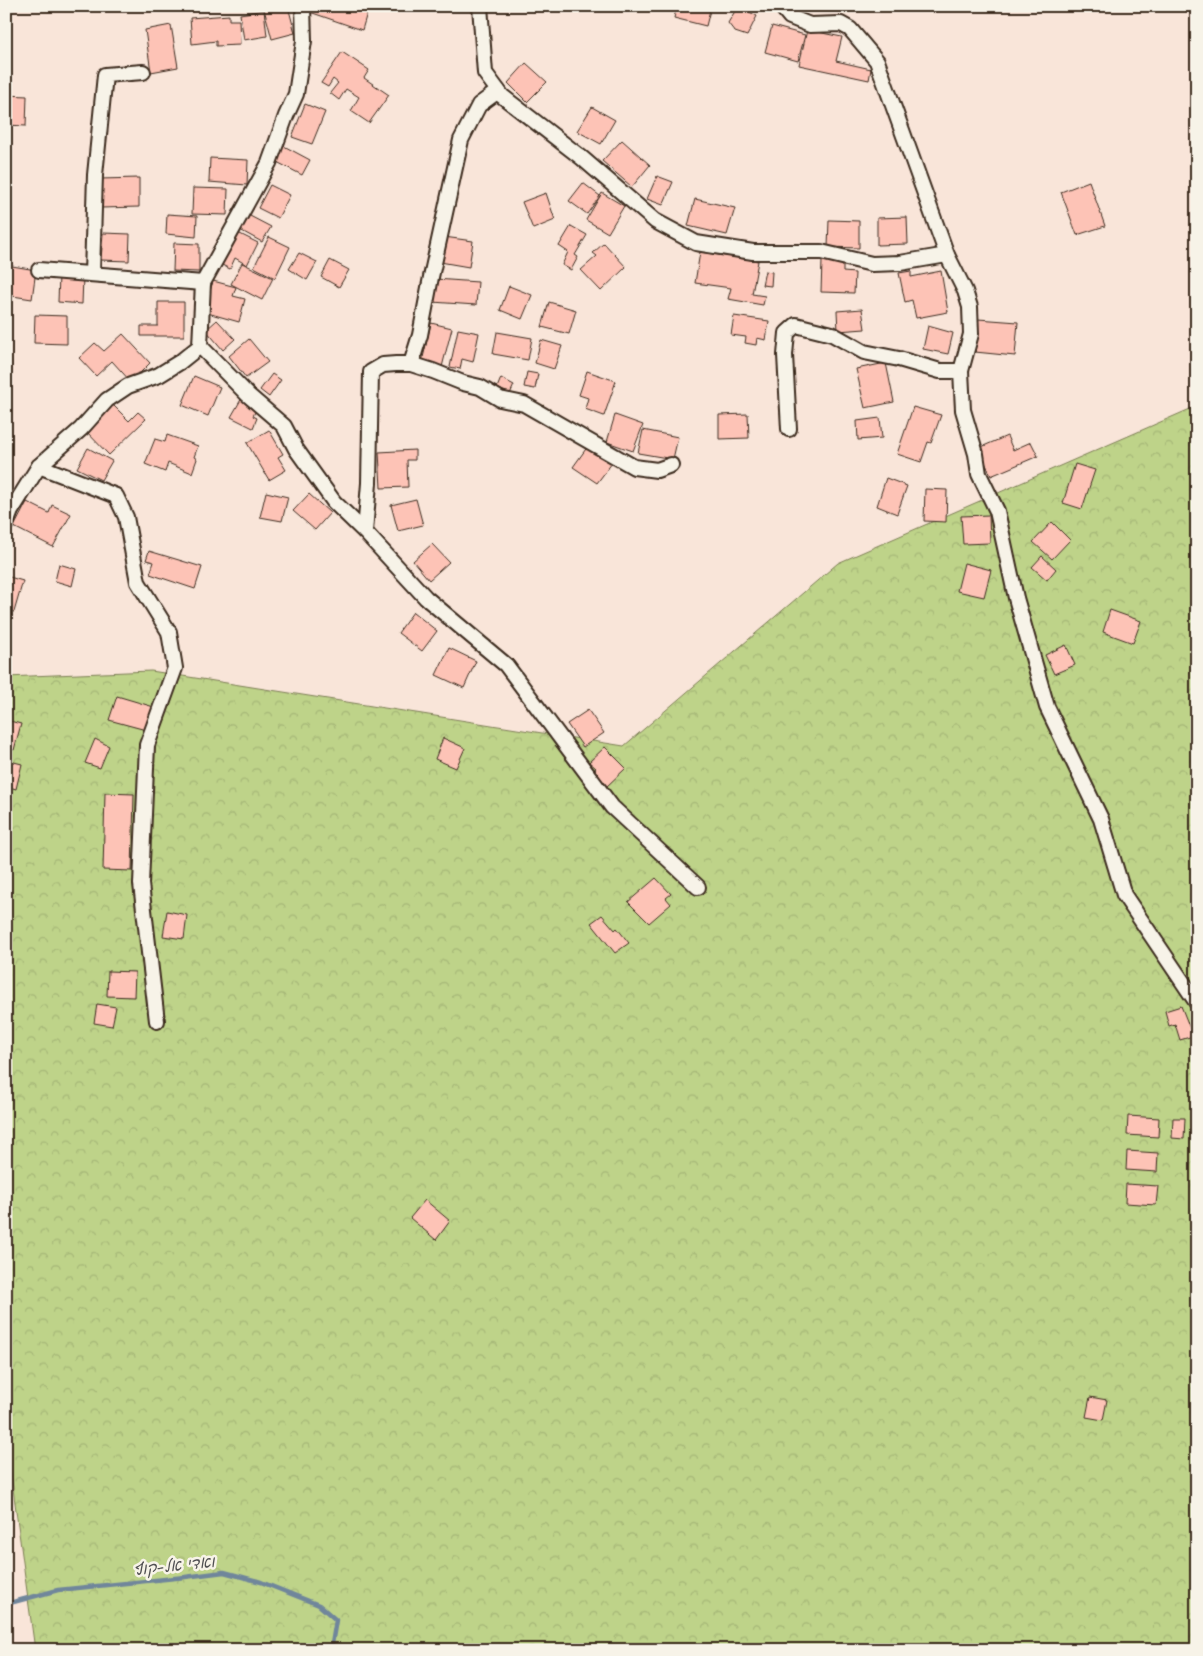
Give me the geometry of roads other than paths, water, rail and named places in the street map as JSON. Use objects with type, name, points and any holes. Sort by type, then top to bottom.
[{"type":"street","points":[[303,6],[304,41],[296,94],[268,164],[203,283],[200,346],[248,394],[284,426],[296,449],[334,502],[365,532],[426,598],[506,666],[612,807],[698,887]]},
{"type":"street","points":[[480,6],[485,73],[502,96],[582,158],[655,221],[696,243],[753,252],[821,252],[872,264],[900,263],[947,255]]},
{"type":"street","points":[[781,6],[790,17],[810,25],[841,24],[850,29],[876,61],[947,255],[965,291],[970,307],[971,334],[961,371],[963,410],[976,454],[979,474],[997,512],[1016,598],[1047,707],[1101,819],[1124,895],[1197,1003]]},
{"type":"street","points":[[92,274],[95,175],[105,75],[143,72]]},
{"type":"street","points":[[411,364],[420,335],[460,140],[479,105],[498,91]]},
{"type":"street","points":[[39,270],[203,283]]},
{"type":"street","points":[[790,429],[785,355],[787,333],[796,324],[832,334],[864,352],[899,359],[940,371],[961,371]]},
{"type":"street","points":[[6,524],[11,512],[40,466],[81,429],[107,400],[128,386],[159,375],[180,362],[200,346]]},
{"type":"street","points":[[365,532],[369,484],[372,372],[383,365],[411,364],[463,383],[480,387],[500,399],[524,404],[634,467],[657,470],[671,465]]},
{"type":"street","points":[[40,466],[116,496],[126,517],[138,582],[169,632],[175,668],[147,745],[140,884],[157,1021]]},
{"type":"waterway","name":"ואדי אל-קוף","points":[[6,1604],[58,1590],[224,1572],[261,1582],[319,1605],[336,1620],[331,1650]]}]
